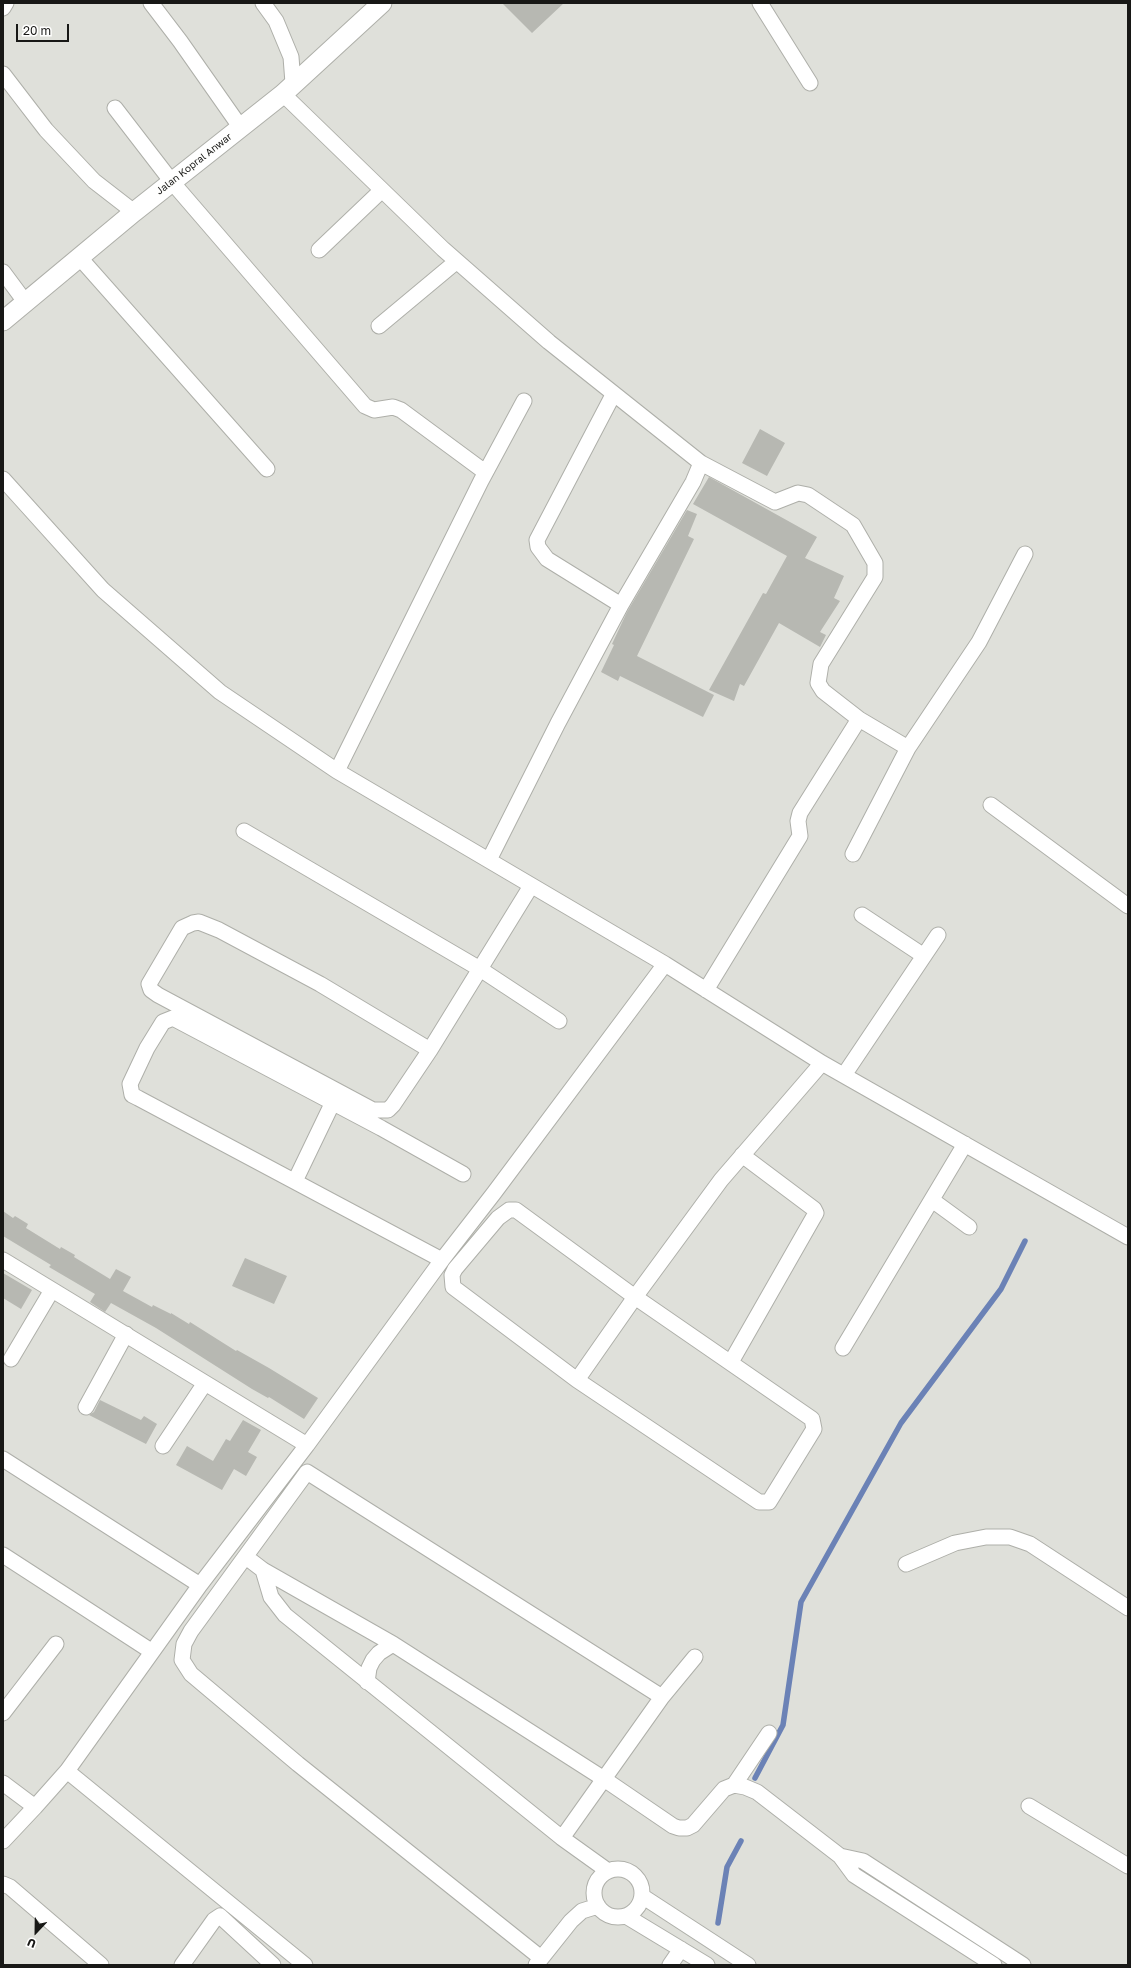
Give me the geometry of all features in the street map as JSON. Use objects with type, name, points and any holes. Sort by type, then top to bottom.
[{"type":"street","points":[[3,8],[6,3]]},
{"type":"street","points":[[151,3],[180,41],[241,128]]},
{"type":"street","points":[[263,3],[276,21],[291,58],[288,88],[382,190],[457,261],[613,395],[701,463],[775,502],[798,493],[808,495],[847,520],[858,530],[876,563],[875,576],[821,664],[818,683],[823,691],[859,719],[908,748]]},
{"type":"street","name":"Jalan Kopral Anwar","points":[[3,321],[134,212],[241,128],[341,42],[382,3]]},
{"type":"street","points":[[760,3],[810,83]]},
{"type":"street","points":[[3,74],[56,142],[94,181],[134,212]]},
{"type":"street","points":[[115,108],[172,182],[365,406],[374,410],[393,407],[401,410],[485,472]]},
{"type":"street","points":[[319,250],[382,190]]},
{"type":"street","points":[[80,258],[267,469]]},
{"type":"street","points":[[379,326],[457,261]]},
{"type":"street","points":[[3,272],[26,303]]},
{"type":"street","points":[[613,395],[537,540],[538,548],[547,559],[622,605]]},
{"type":"street","points":[[337,771],[485,472],[524,401]]},
{"type":"street","points":[[489,860],[558,723],[622,605],[693,482],[701,463]]},
{"type":"street","points":[[3,479],[103,590],[220,692],[337,771],[666,964],[822,1063],[1128,1237]]},
{"type":"street","points":[[853,854],[908,748],[979,642],[1025,554]]},
{"type":"street","points":[[706,990],[800,836],[798,821],[800,813],[859,719]]},
{"type":"street","points":[[991,805],[1128,906]]},
{"type":"street","points":[[244,831],[480,969],[559,1021]]},
{"type":"street","points":[[430,1050],[320,984],[219,930],[199,922],[192,923],[182,928],[149,984],[151,990],[158,995],[373,1110],[388,1110],[394,1106],[430,1050],[531,886]]},
{"type":"street","points":[[862,915],[924,956]]},
{"type":"street","points":[[844,1075],[938,935]]},
{"type":"street","points":[[3,1841],[67,1771],[151,1651],[307,1445],[442,1260],[499,1187],[666,964]]},
{"type":"street","points":[[442,1260],[132,1094],[130,1084],[147,1048],[163,1022],[173,1018],[333,1102],[463,1174]]},
{"type":"street","points":[[577,1380],[634,1297],[721,1180],[822,1063]]},
{"type":"street","points":[[295,1181],[333,1102]]},
{"type":"street","points":[[843,1348],[964,1144]]},
{"type":"street","points":[[731,1362],[816,1213],[814,1209],[742,1155]]},
{"type":"street","points":[[932,1200],[969,1227]]},
{"type":"street","points":[[509,1210],[516,1210],[634,1297],[731,1362],[812,1419],[814,1423],[814,1429],[769,1502],[766,1503],[759,1502],[577,1380],[453,1287],[452,1275],[455,1269],[498,1218],[509,1210]]},
{"type":"street","points":[[3,1260],[307,1445]]},
{"type":"street","points":[[11,1359],[52,1290]]},
{"type":"street","points":[[86,1407],[126,1334]]},
{"type":"street","points":[[163,1446],[205,1383]]},
{"type":"street","points":[[3,1459],[200,1585]]},
{"type":"street","points":[[598,1906],[582,1911],[571,1921],[538,1962],[191,1674],[182,1660],[184,1644],[190,1631],[246,1557],[307,1472],[662,1697]]},
{"type":"street","points":[[906,1564],[955,1543],[986,1537],[1010,1537],[1030,1544],[1128,1608]]},
{"type":"street","points":[[3,1555],[151,1651]]},
{"type":"street","points":[[246,1557],[263,1570],[393,1644],[679,1828],[686,1828],[693,1825],[724,1789],[734,1786],[745,1787],[757,1792],[840,1856],[854,1875],[994,1965]]},
{"type":"street","points":[[263,1570],[271,1597],[278,1607],[367,1682],[562,1838],[608,1871]]},
{"type":"street","points":[[3,1713],[56,1644]]},
{"type":"street","points":[[367,1682],[369,1668],[373,1660],[379,1653],[393,1644]]},
{"type":"street","points":[[562,1838],[662,1697],[695,1657]]},
{"type":"street","points":[[734,1786],[769,1732]]},
{"type":"street","points":[[67,1771],[305,1965]]},
{"type":"street","points":[[3,1783],[35,1807]]},
{"type":"street","points":[[1029,1806],[1128,1866]]},
{"type":"street","points":[[840,1856],[863,1862],[1022,1965]]},
{"type":"street","points":[[623,1870],[630,1872],[641,1884],[642,1896],[638,1907],[626,1916],[610,1916],[598,1906],[595,1898],[596,1884],[598,1879],[608,1871],[623,1870]]},
{"type":"street","points":[[3,1884],[10,1887],[101,1965]]},
{"type":"street","points":[[642,1896],[748,1965]]},
{"type":"street","points":[[182,1965],[214,1920],[220,1916],[273,1965]]},
{"type":"street","points":[[626,1916],[707,1965]]},
{"type":"street","points":[[670,1965],[681,1949]]},
{"type":"building","points":[[502,3],[564,3],[532,33]]},
{"type":"building","points":[[760,429],[785,443],[767,476],[742,463]]},
{"type":"building","points":[[709,477],[817,537],[805,558],[844,576],[834,598],[840,601],[820,632],[826,635],[820,647],[779,623],[744,686],[740,684],[734,701],[709,690],[763,593],[766,594],[787,556],[693,504]]},
{"type":"building","points":[[687,510],[697,514],[688,536],[694,539],[637,656],[714,695],[703,717],[620,676],[618,681],[601,672],[627,612]]},
{"type":"building","points":[[3,1211],[13,1218],[15,1216],[28,1224],[26,1228],[60,1249],[61,1247],[75,1255],[74,1257],[110,1279],[116,1269],[131,1277],[123,1291],[152,1307],[153,1305],[171,1313],[189,1324],[190,1322],[236,1351],[237,1350],[269,1368],[318,1398],[304,1419],[269,1397],[268,1398],[252,1389],[156,1328],[111,1303],[105,1312],[90,1302],[95,1294],[49,1267],[51,1265],[3,1236]]},
{"type":"building","points":[[245,1258],[287,1276],[274,1304],[232,1286]]},
{"type":"building","points":[[3,1273],[32,1290],[21,1309],[3,1298]]},
{"type":"building","points":[[100,1400],[141,1420],[144,1416],[157,1424],[146,1444],[89,1415],[94,1412]]},
{"type":"building","points":[[243,1420],[261,1430],[248,1452],[257,1457],[246,1476],[234,1469],[222,1490],[176,1465],[187,1446],[213,1461],[226,1439],[230,1441]]},
{"type":"waterway","points":[[755,1778],[783,1725],[801,1602],[901,1423],[1001,1289],[1025,1241]]},
{"type":"waterway","points":[[718,1923],[727,1867],[741,1841]]}]
